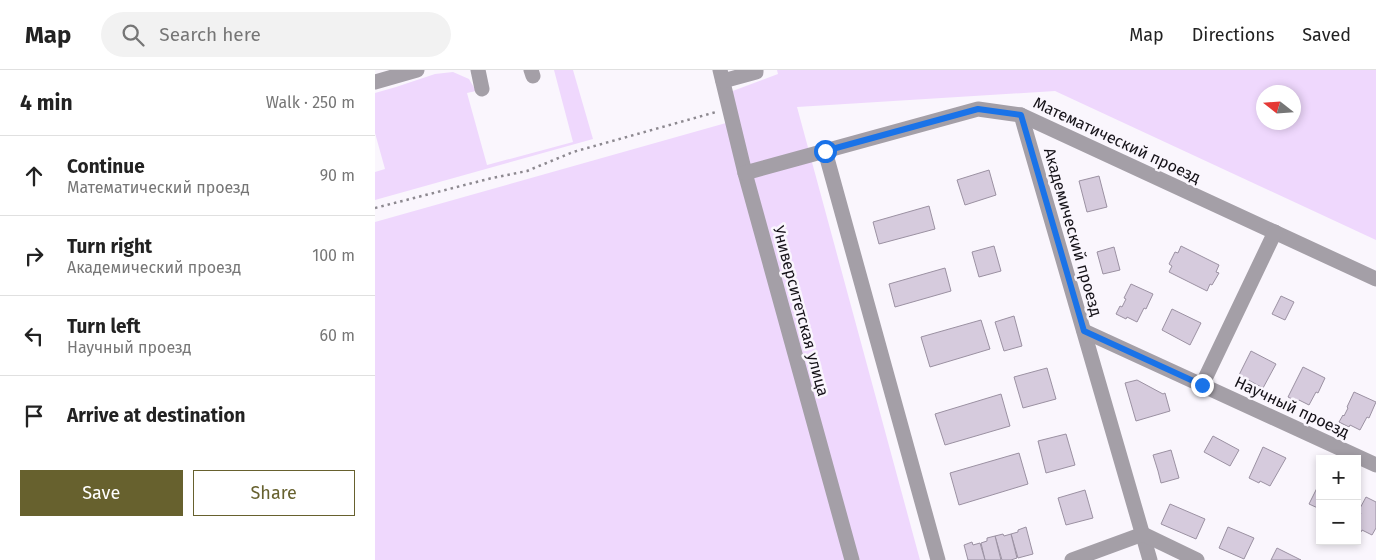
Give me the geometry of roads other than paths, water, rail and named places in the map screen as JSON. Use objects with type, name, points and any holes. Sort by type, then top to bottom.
[{"type":"street","points":[[375,82],[417,70]]},
{"type":"street","points":[[478,70],[482,89]]},
{"type":"street","points":[[721,75],[757,72],[756,70]]},
{"type":"street","name":"Университетская улица","points":[[721,75],[745,173],[852,560]]},
{"type":"street","name":"Математический проезд","points":[[745,173],[978,109],[1021,115],[1376,278]]},
{"type":"street","name":"Академический проезд","points":[[1021,115],[1149,560]]},
{"type":"street","points":[[825,151],[938,560]]},
{"type":"street","points":[[1202,385],[1275,232]]},
{"type":"street","name":"Научный проезд","points":[[1084,331],[1376,465]]},
{"type":"street","points":[[1072,560],[1143,534],[1197,560]]}]
